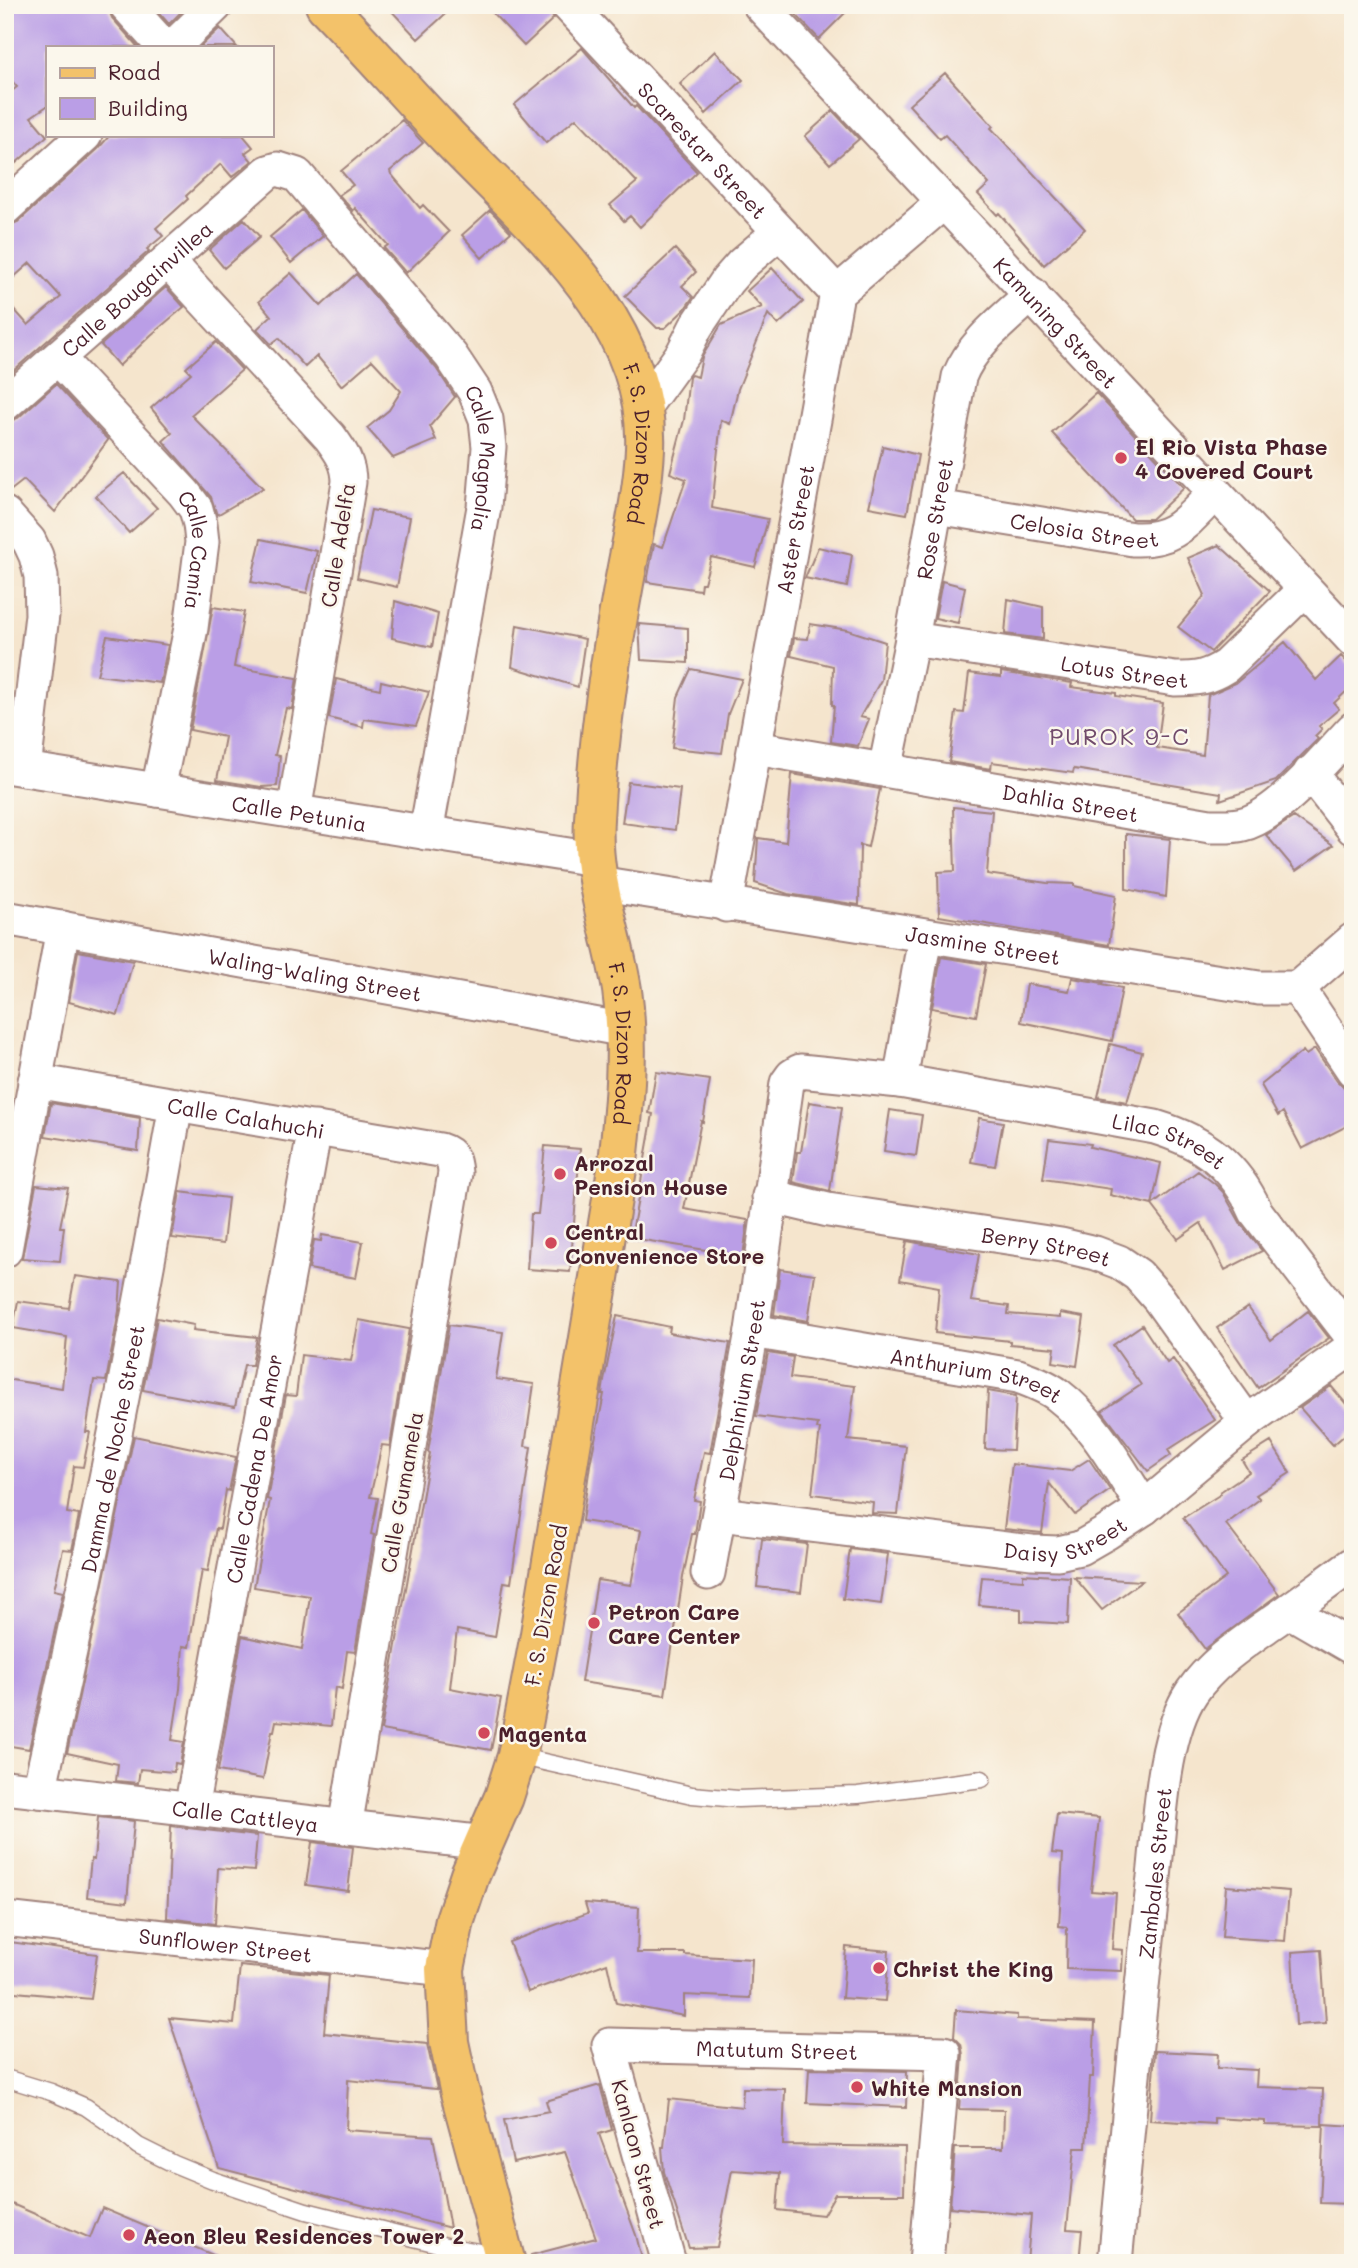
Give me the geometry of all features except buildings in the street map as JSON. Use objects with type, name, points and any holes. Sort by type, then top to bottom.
[{"type":"main road","name":"F. S. Dizon Road","points":[[325,5],[561,254],[606,314],[622,342],[634,370],[644,407],[645,449],[641,488],[610,660],[593,823],[596,871],[622,989],[626,1030],[626,1090],[618,1163],[539,1640],[517,1756],[504,1797],[470,1875],[455,1920],[445,1969],[449,2042],[458,2089],[505,2260]]},
{"type":"street","points":[[126,5],[163,46]]},
{"type":"street","points":[[174,46],[216,5]]},
{"type":"street","name":"Scarestar Street","points":[[568,5],[837,293]]},
{"type":"street","name":"Kamuning Street","points":[[761,5],[1353,640]]},
{"type":"street","points":[[5,208],[84,136]]},
{"type":"street","name":"Calle Magnolia","points":[[268,172],[278,169],[296,175],[451,356],[475,391],[486,419],[489,447],[484,507],[426,832]]},
{"type":"street","name":"Calle Bougainvillea","points":[[5,404],[268,172]]},
{"type":"street","points":[[837,293],[944,202]]},
{"type":"street","points":[[644,407],[677,361],[727,281],[779,232]]},
{"type":"street","name":"Calle Adelfa","points":[[168,261],[330,437],[349,468],[349,482],[294,811]]},
{"type":"street","name":"Aster Street","points":[[726,905],[837,293]]},
{"type":"street","name":"Rose Street","points":[[885,770],[937,507],[959,377],[975,348],[1031,294]]},
{"type":"street","name":"Calle Camia","points":[[58,358],[184,492],[196,509],[200,524],[202,542],[191,628],[158,790]]},
{"type":"street","name":"Celosia Street","points":[[937,507],[1151,540],[1177,530],[1215,493]]},
{"type":"street","points":[[5,514],[29,541],[41,576],[42,615],[15,768]]},
{"type":"street","name":"Lotus Street","points":[[912,639],[1175,679],[1195,679],[1211,675],[1226,666],[1305,589]]},
{"type":"street","name":"Dahlia Street","points":[[755,748],[1210,826],[1244,824],[1258,818],[1277,805],[1353,729]]},
{"type":"street","name":"Calle Petunia","points":[[15,768],[426,832],[596,871]]},
{"type":"street","points":[[1310,773],[1353,828]]},
{"type":"street","name":"Jasmine Street","points":[[596,871],[726,905],[1259,988],[1298,988]]},
{"type":"street","name":"Waling-Waling Street","points":[[5,918],[626,1030]]},
{"type":"street","points":[[5,1250],[63,928]]},
{"type":"street","points":[[901,1081],[925,936]]},
{"type":"street","points":[[1353,940],[1298,988],[1353,1070]]},
{"type":"street","name":"Lilac Street","points":[[787,1083],[800,1071],[901,1081],[1155,1127],[1181,1135],[1215,1155],[1231,1173],[1249,1196],[1256,1212],[1353,1338]]},
{"type":"street","name":"Calle Calahuchi","points":[[35,1081],[440,1150],[453,1157]]},
{"type":"street","name":"Delphinium Street","points":[[708,1573],[752,1331],[787,1083]]},
{"type":"street","name":"Damma de Noche Street","points":[[40,1791],[82,1606],[148,1269],[176,1105]]},
{"type":"street","name":"Calle Cadena De Amor","points":[[191,1809],[315,1128]]},
{"type":"street","name":"Calle Gumamela","points":[[345,1827],[455,1173],[453,1157]]},
{"type":"street","name":"Berry Street","points":[[769,1196],[828,1210],[1061,1245],[1119,1262],[1138,1275],[1159,1299],[1247,1422]]},
{"type":"street","name":"Anthurium Street","points":[[752,1331],[1018,1376],[1038,1383],[1056,1393],[1084,1419],[1144,1508]]},
{"type":"street","name":"Daisy Street","points":[[720,1514],[1018,1550],[1058,1553],[1080,1548],[1144,1508],[1247,1422],[1353,1347]]},
{"type":"street","name":"Zambales Street","points":[[1115,2263],[1136,2028],[1172,1738],[1180,1712],[1207,1673],[1229,1653],[1353,1563]]},
{"type":"street","points":[[1289,1611],[1353,1648]]},
{"type":"street","name":"Calle Cattleya","points":[[5,1787],[485,1843]]},
{"type":"street","name":"Sunflower Street","points":[[5,1919],[445,1969]]},
{"type":"street","name":"Matutum Street","points":[[609,2045],[944,2053],[926,2263]]},
{"type":"street","name":"Kanlaon Street","points":[[609,2045],[669,2263]]},
{"type":"lane","points":[[517,1756],[692,1795],[738,1799],[858,1795],[982,1779]]},
{"type":"lane","points":[[5,2078],[51,2092],[86,2107],[138,2146],[214,2180],[306,2211],[505,2260]]},
{"type":"place","name":"El Rio Vista Phase 4 Covered Court","points":[[1121,458]]},
{"type":"place","name":"Arrozal Pension House","points":[[560,1174]]},
{"type":"place","name":"Central Convenience Store","points":[[551,1243]]},
{"type":"place","name":"Petron Care Care Center","points":[[594,1623]]},
{"type":"place","name":"Magenta","points":[[484,1733]]},
{"type":"place","name":"Christ the King","points":[[879,1968]]},
{"type":"place","name":"White Mansion","points":[[857,2087]]},
{"type":"place","name":"Aeon Bleu Residences Tower 2","points":[[129,2235]]},
{"type":"district","name":"PUROK 9-C","points":[[1120,736]]}]
